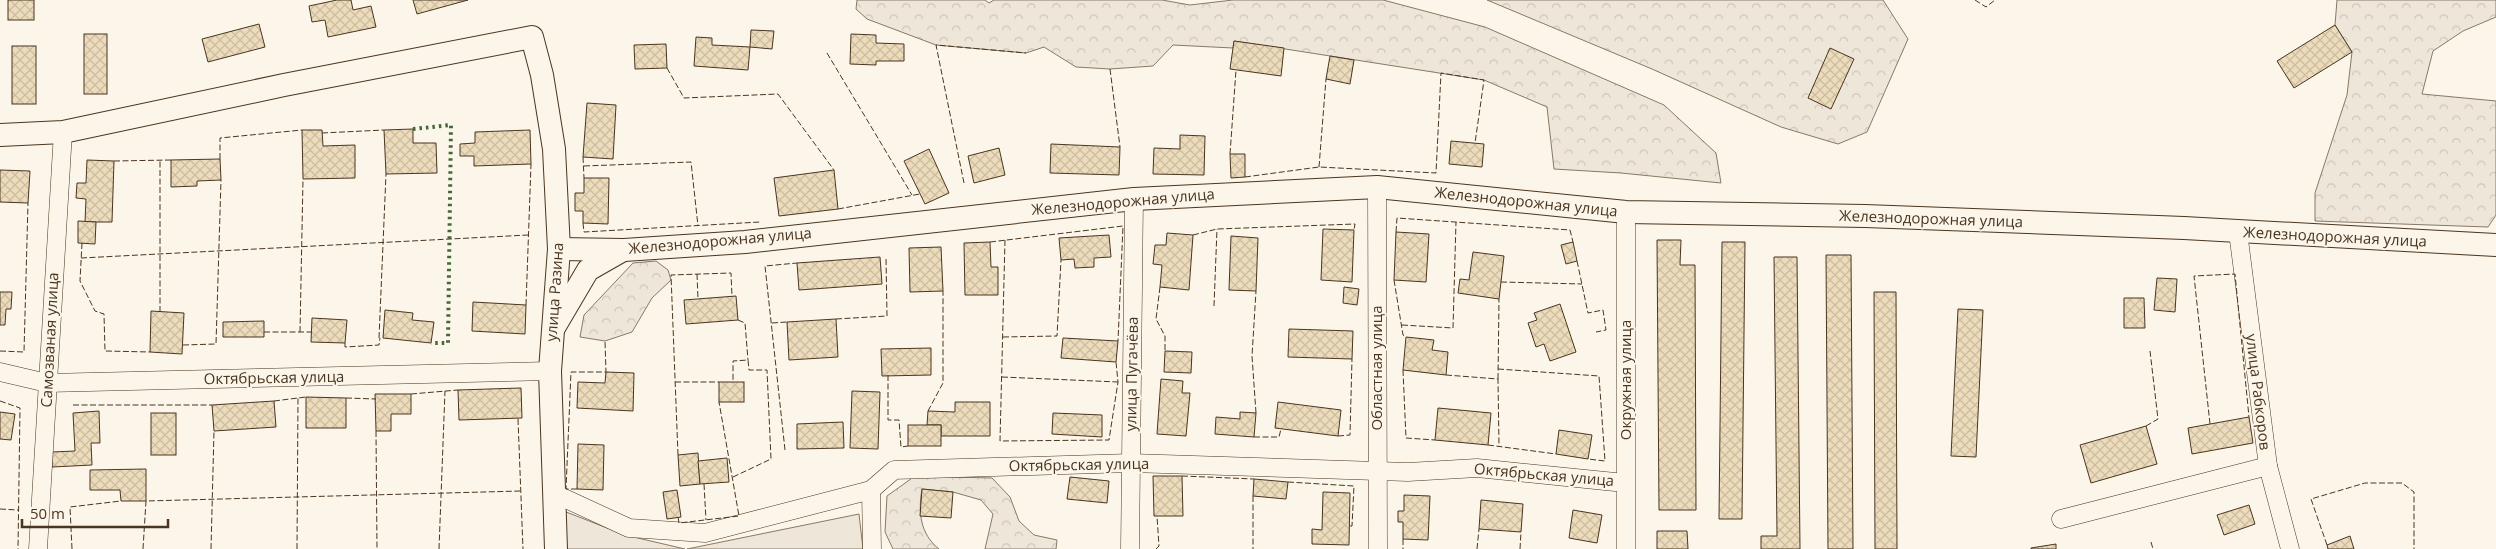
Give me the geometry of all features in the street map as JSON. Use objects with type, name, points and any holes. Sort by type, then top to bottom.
[{"type":"street","name":"улица Разина","points":[[63,132],[284,85],[532,37],[542,75],[554,148],[559,249],[550,371],[556,549]]},
{"type":"street","points":[[0,135],[63,132]]},
{"type":"street","name":"Самозваная улица","points":[[38,549],[63,132]]},
{"type":"street","name":"Железнодорожная улица","points":[[559,249],[624,250],[746,242],[1134,199],[1377,187],[1626,212],[1864,216],[2496,244]]},
{"type":"street","name":"Областная улица","points":[[1377,187],[1376,470],[1378,549]]},
{"type":"street","name":"улица Пугачёва","points":[[1130,549],[1134,199]]},
{"type":"street","name":"Окружная улица","points":[[1626,212],[1626,549]]},
{"type":"street","name":"улица Рабкоров","points":[[2238,232],[2268,466],[2290,549]]},
{"type":"street","points":[[553,330],[588,270],[624,250]]},
{"type":"street","name":"Октябрьская улица","points":[[0,372],[47,383],[550,371]]},
{"type":"street","name":"Октябрьская улица","points":[[553,494],[629,528],[705,533],[871,490],[894,470],[1131,463],[1408,472],[1477,468],[1625,483]]},
{"type":"street","points":[[2061,519],[2268,466]]},
{"type":"street","points":[[871,490],[872,549]]},
{"type":"green space","points":[[857,0],[985,0],[989,3],[994,0],[1162,0],[1190,5],[1233,0],[1383,0],[1485,27],[1664,105],[1716,153],[1721,183],[1621,173],[1554,169],[1547,107],[1484,80],[1234,41],[1233,48],[1173,45],[1153,66],[1110,69],[1076,67],[1044,47],[1026,53],[936,45],[867,19],[856,9]]},
{"type":"green space","points":[[1487,0],[1883,0],[1908,39],[1867,132],[1838,144],[1781,127],[1652,69]]},
{"type":"green space","points":[[2337,0],[2496,0],[2496,17],[2463,31],[2433,51],[2422,94],[2496,101],[2496,215],[2488,227],[2315,221],[2315,193],[2347,95],[2352,52],[2335,25]]},
{"type":"green space","points":[[656,261],[668,270],[671,280],[652,298],[632,332],[605,341],[580,337],[584,315],[633,263]]},
{"type":"green space","points":[[915,476],[992,478],[1010,497],[1019,521],[1034,535],[1057,540],[1056,549],[985,549],[993,514],[981,500],[953,492],[922,489],[920,506],[922,522],[928,537],[939,549],[893,549],[885,532],[887,496]]},
{"type":"green space","points":[[561,510],[625,535],[685,549],[566,549]]},
{"type":"green space","points":[[859,514],[863,549],[687,549]]},
{"type":"building","points":[[8,0],[34,0],[34,20],[8,20]]},
{"type":"building","points":[[337,0],[351,0],[353,10],[371,6],[376,27],[328,37],[325,20],[312,22],[309,6]]},
{"type":"building","points":[[413,0],[468,0],[417,14]]},
{"type":"building","points":[[259,24],[265,47],[208,62],[202,39]]},
{"type":"building","points":[[2335,25],[2352,52],[2294,88],[2277,61]]},
{"type":"building","points":[[751,30],[774,31],[772,49],[750,47]]},
{"type":"building","points":[[84,34],[107,34],[107,94],[84,94]]},
{"type":"building","points":[[851,34],[876,35],[876,43],[904,44],[904,61],[876,61],[876,65],[850,64]]},
{"type":"building","points":[[696,37],[712,38],[712,45],[750,47],[748,70],[694,66]]},
{"type":"building","points":[[1234,41],[1284,48],[1281,76],[1230,69]]},
{"type":"building","points":[[666,44],[667,68],[635,69],[634,45]]},
{"type":"building","points":[[12,46],[36,46],[36,104],[12,104]]},
{"type":"building","points":[[1830,48],[1854,59],[1831,109],[1808,98]]},
{"type":"building","points":[[1330,56],[1354,60],[1350,84],[1326,79]]},
{"type":"building","points":[[587,103],[616,105],[613,159],[583,157]]},
{"type":"building","points":[[413,129],[413,143],[436,143],[437,173],[386,174],[384,130]]},
{"type":"building","points":[[302,130],[322,130],[323,146],[355,145],[355,178],[303,179]]},
{"type":"building","points":[[530,130],[531,164],[474,166],[474,156],[460,156],[460,144],[475,143],[475,132]]},
{"type":"building","points":[[1180,135],[1205,136],[1204,175],[1153,174],[1154,148],[1180,149]]},
{"type":"building","points":[[1451,141],[1484,144],[1482,167],[1449,164]]},
{"type":"building","points":[[1051,144],[1120,147],[1119,175],[1050,173]]},
{"type":"building","points":[[999,148],[1005,175],[974,183],[968,156]]},
{"type":"building","points":[[929,149],[949,193],[925,204],[904,161]]},
{"type":"building","points":[[1230,154],[1245,154],[1245,177],[1231,178]]},
{"type":"building","points":[[220,159],[221,180],[197,181],[197,186],[171,187],[171,160]]},
{"type":"building","points":[[87,160],[114,161],[112,222],[85,222],[86,199],[76,198],[77,183],[86,183]]},
{"type":"building","points":[[0,170],[30,171],[28,203],[0,202]]},
{"type":"building","points":[[834,170],[838,209],[779,216],[774,178]]},
{"type":"building","points":[[584,178],[609,178],[608,224],[583,223],[583,211],[575,211],[575,193],[584,193]]},
{"type":"building","points":[[78,221],[96,222],[95,244],[78,243]]},
{"type":"building","points":[[1323,229],[1354,230],[1352,282],[1321,280]]},
{"type":"building","points":[[1396,232],[1429,234],[1426,282],[1394,280]]},
{"type":"building","points":[[1167,233],[1193,235],[1189,290],[1160,287],[1162,265],[1153,264],[1155,245],[1166,245]]},
{"type":"building","points":[[1109,235],[1111,257],[1094,258],[1094,267],[1075,268],[1074,259],[1061,260],[1059,238]]},
{"type":"building","points":[[1231,236],[1258,238],[1256,291],[1229,290]]},
{"type":"building","points":[[1657,240],[1681,240],[1680,265],[1695,265],[1696,510],[1659,510]]},
{"type":"building","points":[[990,242],[991,267],[998,267],[998,295],[965,295],[964,243]]},
{"type":"building","points":[[1573,242],[1577,261],[1566,264],[1561,245]]},
{"type":"building","points":[[1722,242],[1745,242],[1742,519],[1719,519]]},
{"type":"building","points":[[941,247],[943,291],[910,292],[909,248]]},
{"type":"building","points":[[1473,252],[1504,256],[1499,299],[1458,293],[1460,279],[1469,280]]},
{"type":"building","points":[[1826,255],[1851,255],[1853,549],[1828,549]]},
{"type":"building","points":[[880,257],[882,284],[799,290],[797,263]]},
{"type":"building","points":[[1774,257],[1797,257],[1800,549],[1761,549],[1761,536],[1777,536]]},
{"type":"building","points":[[2157,278],[2177,279],[2175,312],[2154,310]]},
{"type":"building","points":[[1344,287],[1359,289],[1357,305],[1343,303]]},
{"type":"building","points":[[0,292],[12,292],[11,309],[6,309],[5,325],[0,325]]},
{"type":"building","points":[[1874,292],[1896,292],[1897,549],[1875,549]]},
{"type":"building","points":[[736,296],[738,320],[686,324],[684,300]]},
{"type":"building","points":[[2124,298],[2144,298],[2145,328],[2124,328]]},
{"type":"building","points":[[473,302],[526,305],[525,334],[472,331]]},
{"type":"building","points":[[1560,304],[1576,352],[1550,361],[1544,344],[1536,347],[1528,323],[1537,320],[1534,313]]},
{"type":"building","points":[[1958,309],[1983,310],[1976,457],[1951,456]]},
{"type":"building","points":[[385,310],[413,313],[412,320],[434,322],[431,343],[383,338]]},
{"type":"building","points":[[151,311],[184,313],[182,354],[150,352]]},
{"type":"building","points":[[312,318],[347,320],[345,343],[311,342]]},
{"type":"building","points":[[836,319],[838,357],[789,360],[787,322]]},
{"type":"building","points":[[264,321],[264,337],[223,337],[223,322]]},
{"type":"building","points":[[1289,329],[1353,331],[1352,359],[1288,357]]},
{"type":"building","points":[[1406,337],[1434,340],[1432,350],[1448,352],[1446,375],[1403,370]]},
{"type":"building","points":[[1063,338],[1118,341],[1116,362],[1061,358]]},
{"type":"building","points":[[931,348],[931,375],[882,376],[881,349]]},
{"type":"building","points":[[1165,351],[1192,352],[1191,373],[1164,372]]},
{"type":"building","points":[[606,372],[634,373],[633,411],[577,408],[578,382],[605,383]]},
{"type":"building","points":[[1161,379],[1183,381],[1182,393],[1190,393],[1186,436],[1157,434]]},
{"type":"building","points":[[719,382],[744,382],[744,402],[719,402]]},
{"type":"building","points":[[521,388],[522,418],[459,420],[458,390]]},
{"type":"building","points":[[852,391],[880,392],[878,449],[850,448]]},
{"type":"building","points":[[375,394],[411,394],[411,414],[391,414],[391,431],[376,431]]},
{"type":"building","points":[[306,397],[346,398],[346,428],[306,428]]},
{"type":"building","points":[[274,401],[276,427],[214,431],[212,405]]},
{"type":"building","points":[[955,402],[990,402],[990,436],[941,436],[941,425],[927,425],[928,411],[955,412]]},
{"type":"building","points":[[1278,402],[1341,410],[1338,436],[1275,428]]},
{"type":"building","points":[[1438,408],[1491,413],[1488,445],[1435,440]]},
{"type":"building","points":[[99,411],[100,443],[91,443],[92,465],[52,467],[52,452],[75,451],[73,413]]},
{"type":"building","points":[[0,412],[15,414],[11,440],[0,439]]},
{"type":"building","points":[[1240,412],[1256,413],[1254,437],[1215,434],[1216,417],[1240,419]]},
{"type":"building","points":[[151,413],[176,413],[176,455],[151,455]]},
{"type":"building","points":[[1053,413],[1102,415],[1102,437],[1052,434]]},
{"type":"building","points":[[2249,417],[2253,443],[2192,454],[2188,428]]},
{"type":"building","points":[[843,422],[844,448],[797,449],[797,424]]},
{"type":"building","points":[[908,425],[941,425],[941,446],[908,446]]},
{"type":"building","points":[[2146,426],[2157,464],[2091,483],[2080,445]]},
{"type":"building","points":[[1559,430],[1592,435],[1588,459],[1556,454]]},
{"type":"building","points":[[578,444],[604,445],[603,490],[577,489]]},
{"type":"building","points":[[698,453],[700,484],[680,486],[678,455]]},
{"type":"building","points":[[727,458],[729,482],[700,484],[698,461]]},
{"type":"building","points":[[146,469],[146,501],[121,501],[120,490],[90,490],[90,470]]},
{"type":"building","points":[[1153,476],[1182,476],[1183,516],[1154,516]]},
{"type":"building","points":[[1070,477],[1109,481],[1107,503],[1067,499]]},
{"type":"building","points":[[1254,479],[1288,482],[1286,499],[1253,496]]},
{"type":"building","points":[[922,489],[953,492],[951,518],[920,516]]},
{"type":"building","points":[[677,490],[681,517],[667,519],[663,492]]},
{"type":"building","points":[[1323,492],[1350,493],[1349,545],[1312,544],[1312,529],[1322,530]]},
{"type":"building","points":[[1404,495],[1430,496],[1428,540],[1403,539],[1403,522],[1398,522],[1398,511],[1404,511]]},
{"type":"building","points":[[1481,500],[1523,504],[1521,532],[1479,529]]},
{"type":"building","points":[[2249,505],[2255,524],[2224,535],[2217,515]]},
{"type":"building","points":[[1573,510],[1602,515],[1597,543],[1569,538]]},
{"type":"building","points":[[1657,531],[1687,531],[1688,549],[1657,549]]},
{"type":"building","points":[[2350,536],[2354,549],[2328,549],[2327,545]]},
{"type":"building","points":[[2056,544],[2056,549],[2031,549],[2031,548]]},
{"type":"hedge","points":[[413,129],[451,125],[448,343],[431,343]]},
{"type":"fence","points":[[1975,0],[1986,7],[1995,0]]},
{"type":"fence","points":[[964,183],[936,45],[1026,53]]},
{"type":"fence","points":[[827,53],[912,195]]},
{"type":"fence","points":[[667,68],[684,98],[778,94],[834,170]]},
{"type":"fence","points":[[1110,69],[1120,147]]},
{"type":"fence","points":[[1230,154],[1236,70]]},
{"type":"fence","points":[[1245,177],[1319,167],[1436,173],[1441,73],[1484,80],[1475,143]]},
{"type":"fence","points":[[1319,167],[1326,79]]},
{"type":"fence","points":[[220,159],[220,138],[302,130]]},
{"type":"fence","points":[[322,133],[384,130]]},
{"type":"fence","points":[[583,157],[584,178]]},
{"type":"fence","points":[[160,160],[160,312]]},
{"type":"fence","points":[[114,161],[171,160]]},
{"type":"fence","points":[[584,166],[691,162],[698,226]]},
{"type":"fence","points":[[526,305],[531,164]]},
{"type":"fence","points":[[379,338],[386,174]]},
{"type":"fence","points":[[300,332],[303,179]]},
{"type":"fence","points":[[183,345],[216,344],[221,180]]},
{"type":"fence","points":[[838,209],[920,194]]},
{"type":"fence","points":[[0,351],[24,352],[28,203]]},
{"type":"fence","points":[[1396,232],[1397,218],[1570,230],[1573,242]]},
{"type":"fence","points":[[583,223],[584,232],[760,222]]},
{"type":"fence","points":[[1402,325],[1453,328],[1456,222]]},
{"type":"fence","points":[[1193,235],[1217,229],[1355,224],[1354,230]]},
{"type":"fence","points":[[990,242],[1123,226],[1118,341]]},
{"type":"fence","points":[[1214,306],[1217,229]]},
{"type":"fence","points":[[81,258],[528,235]]},
{"type":"fence","points":[[1005,240],[1000,441],[1109,440],[1118,382],[1116,362]]},
{"type":"fence","points":[[82,243],[80,281],[95,311],[104,314],[105,351],[150,352]]},
{"type":"fence","points":[[836,319],[887,316],[886,257]]},
{"type":"fence","points":[[1003,337],[1057,336],[1061,260]]},
{"type":"fence","points":[[1577,261],[1588,313],[1603,310],[1606,330],[1596,332]]},
{"type":"fence","points":[[785,450],[765,266],[797,263]]},
{"type":"fence","points":[[678,455],[671,275],[731,273],[732,297]]},
{"type":"fence","points":[[697,274],[698,299]]},
{"type":"fence","points":[[2210,424],[2194,276],[2235,274],[2249,417]]},
{"type":"fence","points":[[1394,280],[1403,335],[1406,337]]},
{"type":"fence","points":[[1501,282],[1582,284]]},
{"type":"fence","points":[[1160,287],[1156,319],[1165,336],[1165,351]]},
{"type":"fence","points":[[928,411],[943,383],[943,291]]},
{"type":"fence","points":[[1256,291],[1252,356],[1256,413]]},
{"type":"fence","points":[[1498,379],[1499,299]]},
{"type":"fence","points":[[738,320],[745,323],[748,360]]},
{"type":"fence","points":[[772,323],[787,322]]},
{"type":"fence","points":[[264,332],[311,332]]},
{"type":"fence","points":[[345,343],[345,347],[379,345],[380,338]]},
{"type":"fence","points":[[577,489],[566,489],[571,372],[606,372],[605,341]]},
{"type":"fence","points":[[2146,426],[2158,419],[2150,351]]},
{"type":"fence","points":[[1338,436],[1350,435],[1352,359]]},
{"type":"fence","points":[[733,382],[733,361],[748,360],[749,370],[767,370],[771,459],[733,477]]},
{"type":"fence","points":[[1498,369],[1599,376],[1605,461],[1588,459]]},
{"type":"fence","points":[[1403,370],[1406,438],[1435,440]]},
{"type":"fence","points":[[888,375],[888,420],[899,420],[901,447],[908,446]]},
{"type":"fence","points":[[1446,375],[1498,379],[1499,446]]},
{"type":"fence","points":[[1002,377],[1118,382]]},
{"type":"fence","points":[[675,382],[719,382]]},
{"type":"fence","points":[[411,394],[458,390]]},
{"type":"fence","points":[[439,549],[445,391]]},
{"type":"fence","points":[[274,401],[306,397]]},
{"type":"fence","points":[[297,549],[298,398]]},
{"type":"fence","points":[[346,398],[376,399]]},
{"type":"fence","points":[[0,401],[20,408],[18,549]]},
{"type":"fence","points":[[678,517],[679,523],[739,516],[719,402]]},
{"type":"fence","points":[[73,405],[212,405]]},
{"type":"fence","points":[[518,419],[523,549]]},
{"type":"fence","points":[[1254,437],[1279,437],[1281,429]]},
{"type":"fence","points":[[211,549],[214,431]]},
{"type":"fence","points":[[376,431],[377,549]]},
{"type":"fence","points":[[1488,445],[1556,454]]},
{"type":"fence","points":[[1182,476],[1254,479]]},
{"type":"fence","points":[[1288,482],[1354,486],[1352,526],[1349,526]]},
{"type":"fence","points":[[2327,545],[2311,499],[2365,483],[2402,483],[2414,492],[2414,549]]},
{"type":"fence","points":[[704,484],[706,520]]},
{"type":"fence","points":[[143,549],[146,501],[521,491]]},
{"type":"fence","points":[[1253,496],[1253,549]]},
{"type":"fence","points":[[72,549],[70,507],[121,501]]},
{"type":"fence","points":[[0,509],[18,510]]},
{"type":"fence","points":[[1156,549],[1159,546],[1157,516]]},
{"type":"fence","points":[[1477,549],[1479,529]]},
{"type":"fence","points":[[1520,549],[1521,532]]},
{"type":"fence","points":[[1403,539],[1403,549]]},
{"type":"fence","points":[[2151,542],[2153,549]]}]
